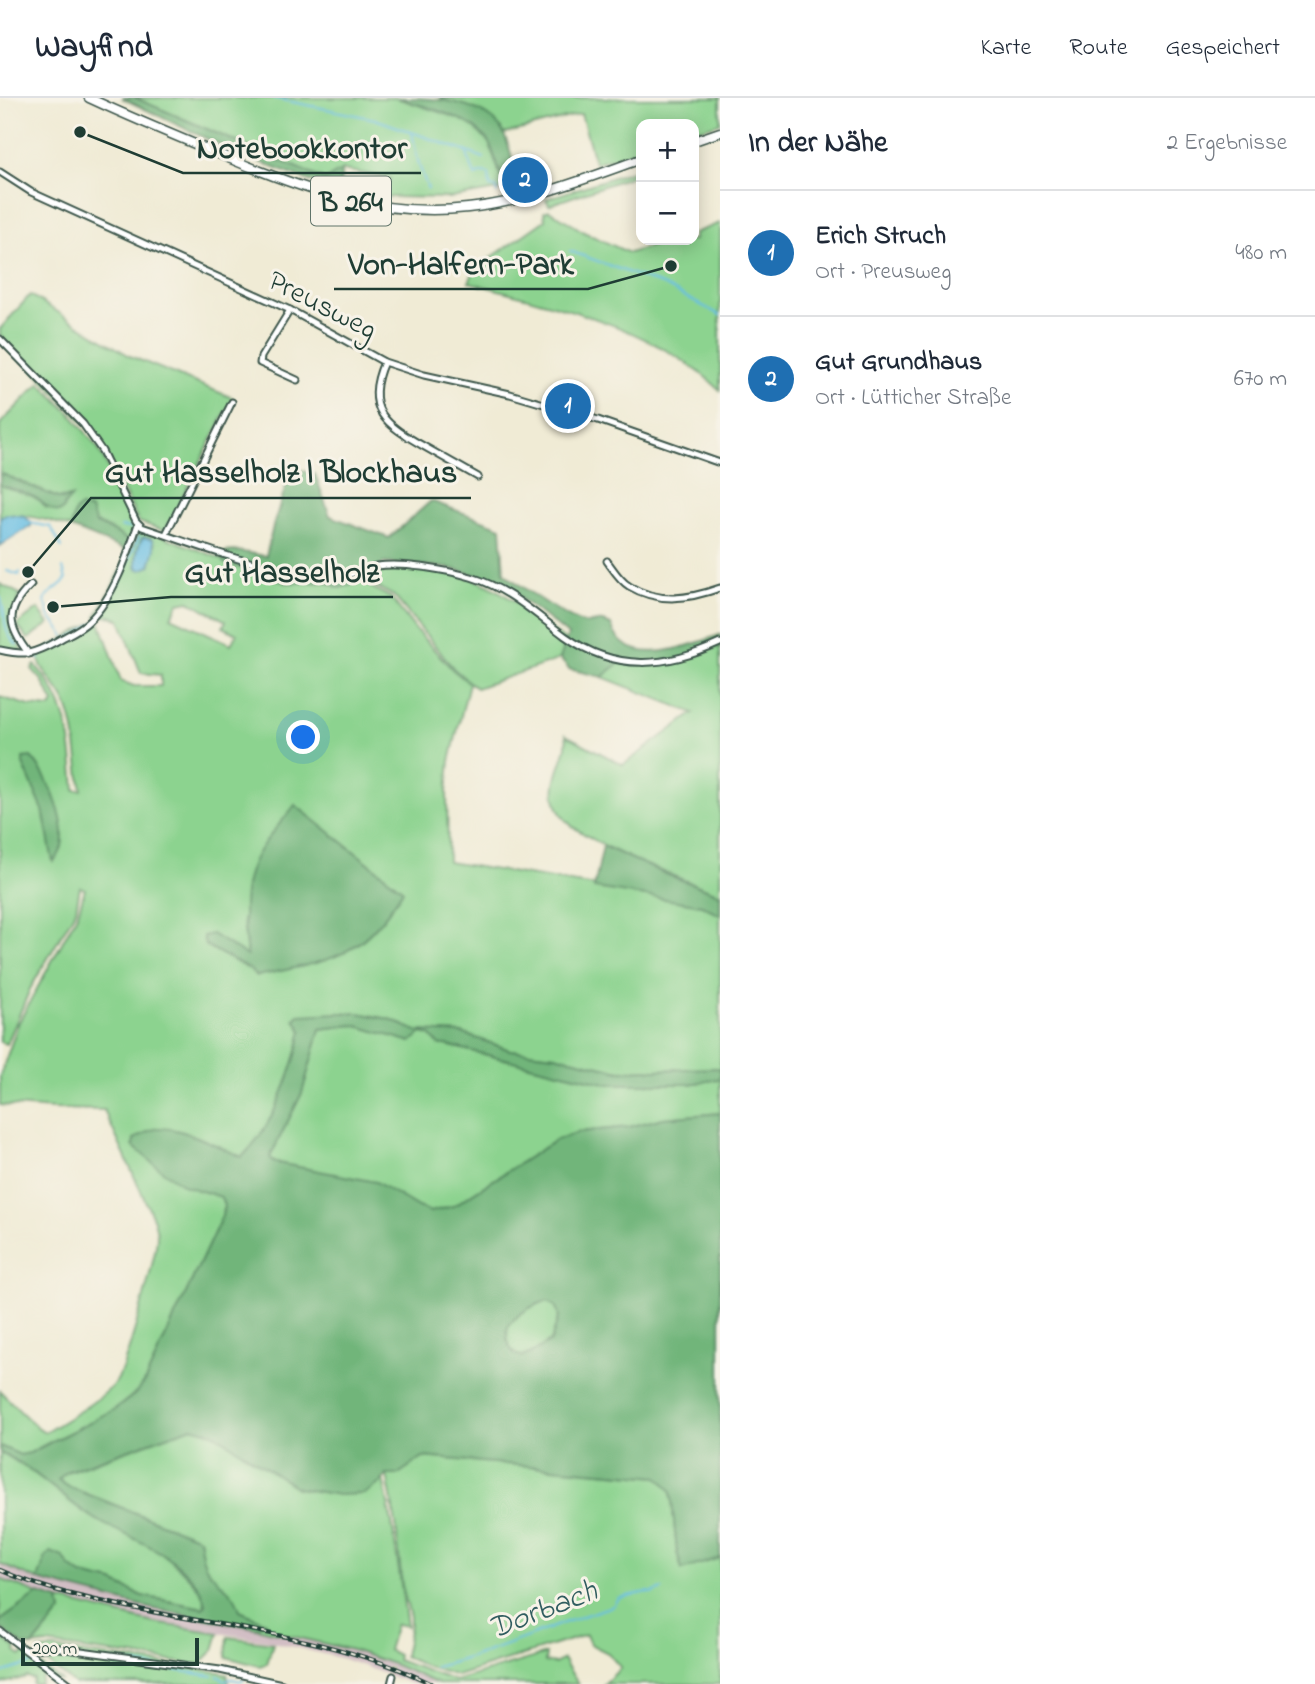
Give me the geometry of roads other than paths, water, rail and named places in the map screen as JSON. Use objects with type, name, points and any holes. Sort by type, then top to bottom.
[{"type":"main road","name":"B 264","points":[[89,98],[307,190],[396,209],[441,210],[492,205],[558,188],[636,161]]},
{"type":"main road","points":[[104,98],[111,108]]},
{"type":"main road","points":[[699,139],[720,132]]},
{"type":"street","name":"Preusweg","points":[[0,172],[31,192],[290,310],[384,362],[598,420],[720,463]]},
{"type":"street","points":[[290,310],[260,363],[297,380]]},
{"type":"street","points":[[0,339],[83,424],[102,451],[138,524],[223,555],[271,569],[336,578],[380,566],[432,568],[474,577],[520,600],[567,637],[599,654],[641,664],[681,658],[720,643]]},
{"type":"street","points":[[384,362],[378,376],[376,392],[379,406],[392,428],[478,477]]},
{"type":"street","points":[[166,534],[232,402]]},
{"type":"street","points":[[0,650],[29,654],[76,630],[95,615],[124,565],[138,524]]},
{"type":"street","points":[[607,561],[628,586],[656,597],[679,599],[720,588]]},
{"type":"street","points":[[29,654],[16,638],[12,622],[23,595],[32,585]]},
{"type":"street","points":[[0,1631],[70,1684]]},
{"type":"street","points":[[26,1650],[52,1647],[220,1670],[282,1684]]},
{"type":"street","points":[[391,1684],[393,1676]]},
{"type":"water","points":[[6,514],[24,516],[31,522],[31,526],[0,546],[0,517]]},
{"type":"water","points":[[143,537],[153,539],[155,549],[150,566],[141,570],[137,568],[136,556]]},
{"type":"waterway","points":[[273,98],[375,119],[484,158]]},
{"type":"waterway","points":[[412,133],[428,189]]},
{"type":"waterway","points":[[466,151],[475,176],[489,174],[490,187],[497,188],[497,193]]},
{"type":"waterway","points":[[570,251],[665,286],[720,315]]},
{"type":"waterway","points":[[29,523],[51,527],[62,548]]},
{"type":"waterway","points":[[121,527],[133,528]]},
{"type":"waterway","points":[[118,584],[139,537]]},
{"type":"waterway","points":[[63,568],[66,580],[47,596],[45,601],[50,617],[65,636]]},
{"type":"waterway","points":[[7,571],[19,575],[20,572]]},
{"type":"waterway","points":[[0,596],[6,629],[17,645]]},
{"type":"waterway","points":[[52,647],[93,623]]},
{"type":"waterway","name":"Dorbach","points":[[435,1667],[480,1654],[613,1606],[618,1598],[663,1589]]},
{"type":"waterway","name":"Dorbach","points":[[44,1657],[63,1656],[118,1662],[213,1676]]},
{"type":"waterway","name":"Dorbach","points":[[48,1657],[77,1660]]},
{"type":"waterway","name":"Dorbach","points":[[0,1673],[34,1663]]},
{"type":"waterway","name":"Dorbach","points":[[110,1665],[142,1668]]},
{"type":"waterway","name":"Dorbach","points":[[217,1676],[225,1680],[244,1679]]},
{"type":"tunnel","points":[[393,1676],[397,1663]]},
{"type":"railway","points":[[0,1570],[32,1583],[82,1597],[323,1645],[397,1668],[432,1684]]},
{"type":"place","name":"Notebookkontor","points":[[80,132]]},
{"type":"place","name":"Gut Grundhaus","points":[[525,180]]},
{"type":"place","name":"Von-Halfern-Park","points":[[671,266]]},
{"type":"place","name":"Erich Struch","points":[[568,406]]},
{"type":"place","name":"Gut Hasselholz | Blockhaus","points":[[28,572]]},
{"type":"place","name":"Gut Hasselholz","points":[[53,607]]}]
